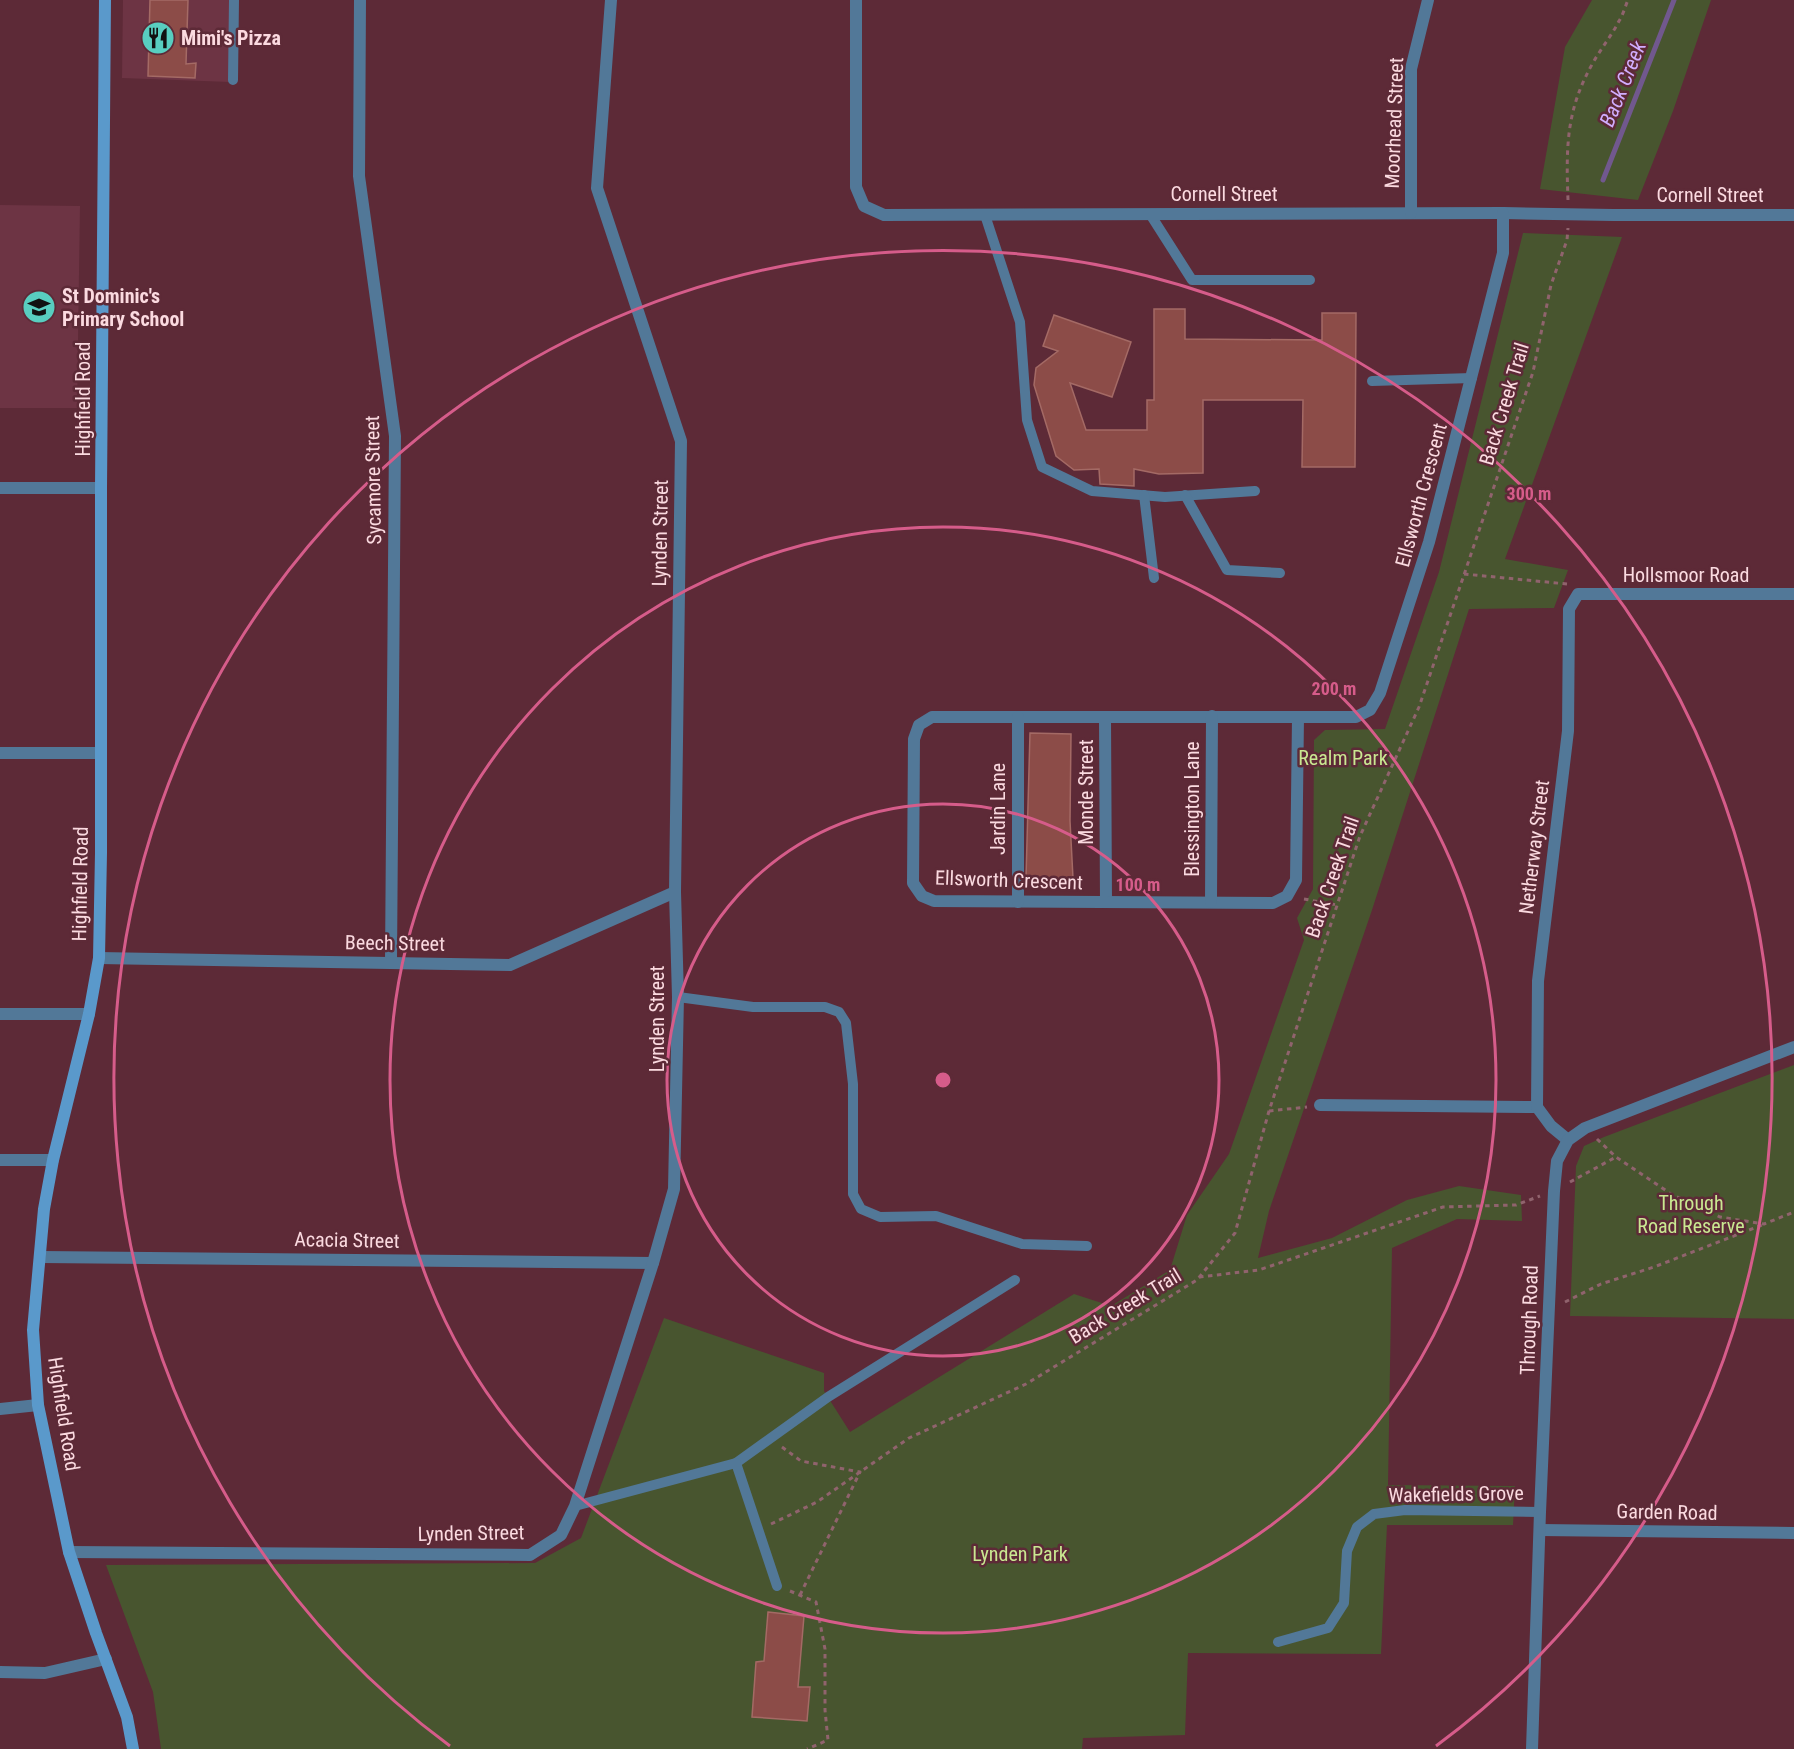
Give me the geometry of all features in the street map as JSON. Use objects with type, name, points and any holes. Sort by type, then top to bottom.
[{"type":"main road","name":"Highfield Road","points":[[105,0],[99,958],[89,1014],[53,1160],[44,1209],[33,1330],[38,1405],[69,1552],[128,1717],[133,1749]]},
{"type":"street","name":"Sycamore Street","points":[[360,0],[359,176],[395,436],[391,962]]},
{"type":"street","name":"Lynden Street","points":[[69,1552],[530,1555],[561,1535],[575,1506],[653,1263],[674,1189],[678,996],[675,892],[681,441],[597,188],[611,0]]},
{"type":"street","name":"Cornell Street","points":[[856,0],[856,187],[864,206],[884,215],[1411,213],[1794,215]]},
{"type":"street","name":"Moorhead Street","points":[[1411,213],[1411,69],[1428,0]]},
{"type":"street","name":"Ellsworth Crescent","points":[[1287,896],[1273,903],[934,901],[922,896],[913,883],[914,739],[920,724],[933,717],[1356,717],[1370,710],[1380,693],[1429,542],[1503,253],[1503,213]]},
{"type":"street","points":[[0,488],[101,488]]},
{"type":"street","name":"Hollsmoor Road","points":[[1584,594],[1794,594]]},
{"type":"street","name":"Netherway Street","points":[[1537,1107],[1538,981],[1568,731],[1569,609],[1584,594]]},
{"type":"street","name":"Blessington Lane","points":[[1211,902],[1212,716]]},
{"type":"street","name":"Jardin Lane","points":[[1018,717],[1018,902]]},
{"type":"street","name":"Monde Street","points":[[1105,717],[1106,902]]},
{"type":"street","points":[[1287,896],[1296,880],[1299,717]]},
{"type":"street","points":[[0,753],[100,753]]},
{"type":"street","name":"Beech Street","points":[[99,958],[510,965],[675,892]]},
{"type":"street","points":[[0,1014],[89,1014]]},
{"type":"street","points":[[1320,1105],[1537,1107],[1551,1126],[1568,1140],[1585,1128],[1794,1047]]},
{"type":"street","name":"Through Road","points":[[1532,1749],[1554,1191],[1557,1161],[1568,1140]]},
{"type":"street","points":[[0,1160],[53,1160]]},
{"type":"street","name":"Acacia Street","points":[[41,1257],[653,1263]]},
{"type":"street","points":[[0,1408],[38,1405]]},
{"type":"street","name":"Garden Road","points":[[1540,1530],[1794,1533]]},
{"type":"street","points":[[0,1672],[45,1672],[106,1659]]},
{"type":"lane","points":[[234,0],[234,80]]},
{"type":"lane","points":[[985,214],[1020,322],[1027,420],[1042,467],[1092,491],[1165,497],[1255,491]]},
{"type":"lane","points":[[1150,214],[1192,280],[1310,280]]},
{"type":"lane","points":[[1372,381],[1472,378]]},
{"type":"lane","points":[[1144,495],[1154,578]]},
{"type":"lane","points":[[1185,495],[1227,570],[1280,573]]},
{"type":"lane","points":[[678,996],[753,1007],[825,1006],[839,1012],[846,1023],[853,1084],[854,1194],[861,1209],[880,1217],[936,1216],[1022,1244],[1087,1246]]},
{"type":"lane","points":[[575,1506],[736,1463],[837,1392],[1015,1280]]},
{"type":"lane","points":[[736,1463],[777,1586]]},
{"type":"lane","name":"Wakefields Grove","points":[[1278,1642],[1328,1628],[1344,1602],[1347,1551],[1357,1527],[1374,1514],[1405,1510],[1540,1512]]},
{"type":"path","name":"Back Creek Trail","points":[[759,1530],[817,1502],[909,1438],[1026,1384],[1197,1280],[1235,1233],[1269,1111],[1360,836],[1419,707],[1533,372],[1551,285],[1567,240],[1569,127],[1576,100],[1593,62],[1619,21],[1628,0]]},
{"type":"path","points":[[1464,574],[1571,584],[1584,594]]},
{"type":"path","points":[[1287,896],[1338,905]]},
{"type":"path","points":[[1269,1111],[1320,1105]]},
{"type":"path","points":[[1585,1128],[1616,1156],[1671,1194],[1720,1217],[1764,1224]]},
{"type":"path","points":[[1199,1277],[1259,1270],[1443,1207],[1516,1205],[1554,1191],[1616,1156]]},
{"type":"path","points":[[1548,1310],[1601,1284],[1654,1267],[1794,1212]]},
{"type":"path","points":[[770,1439],[801,1461],[860,1472],[800,1595]]},
{"type":"path","points":[[777,1586],[816,1602],[825,1649],[825,1710],[828,1740],[807,1749]]},
{"type":"shaded area","points":[[123,0],[230,0],[230,82],[122,78]]},
{"type":"shaded area","name":"St Dominic's Primary School","points":[[0,205],[80,206],[77,408],[0,408]]},
{"type":"green space","points":[[1592,0],[1711,0],[1673,111],[1638,200],[1540,189],[1565,47]]},
{"type":"green space","name":"Lynden Park","points":[[1523,233],[1622,237],[1505,559],[1568,570],[1554,608],[1469,609],[1372,910],[1269,1211],[1258,1258],[1332,1238],[1407,1200],[1459,1186],[1521,1195],[1522,1221],[1457,1219],[1392,1248],[1388,1485],[1515,1486],[1513,1525],[1387,1525],[1381,1654],[1188,1653],[1185,1735],[1083,1738],[1082,1749],[161,1749],[153,1692],[106,1565],[535,1563],[581,1538],[664,1318],[824,1373],[824,1391],[850,1432],[1074,1294],[1111,1306],[1170,1270],[1187,1215],[1229,1154],[1304,940],[1297,918],[1313,889],[1314,740],[1325,730],[1385,729],[1439,572]]},
{"type":"green space","name":"Through Road Reserve","points":[[1794,1065],[1794,1319],[1570,1316],[1576,1166],[1584,1146]]},
{"type":"building","points":[[150,0],[188,0],[186,64],[196,63],[195,78],[148,76]]},
{"type":"building","points":[[1154,309],[1185,309],[1185,339],[1322,340],[1322,313],[1356,313],[1355,467],[1302,467],[1303,400],[1203,400],[1203,473],[1159,474],[1134,469],[1134,486],[1100,484],[1099,469],[1074,470],[1056,456],[1034,385],[1036,368],[1058,351],[1043,346],[1054,315],[1131,342],[1112,397],[1070,383],[1086,430],[1147,430],[1147,400],[1154,400]]},
{"type":"building","points":[[1030,733],[1071,734],[1070,821],[1073,878],[1026,878]]},
{"type":"building","points":[[768,1612],[804,1616],[798,1687],[810,1687],[807,1721],[752,1717],[756,1662],[764,1661]]},
{"type":"waterway","name":"Back Creek","points":[[1603,180],[1674,0]]},
{"type":"place","name":"Mimi's Pizza","points":[[158,38]]},
{"type":"place","name":"St Dominic's Primary School","points":[[39,307]]},
{"type":"park label","name":"Realm Park","points":[[1343,758]]}]
